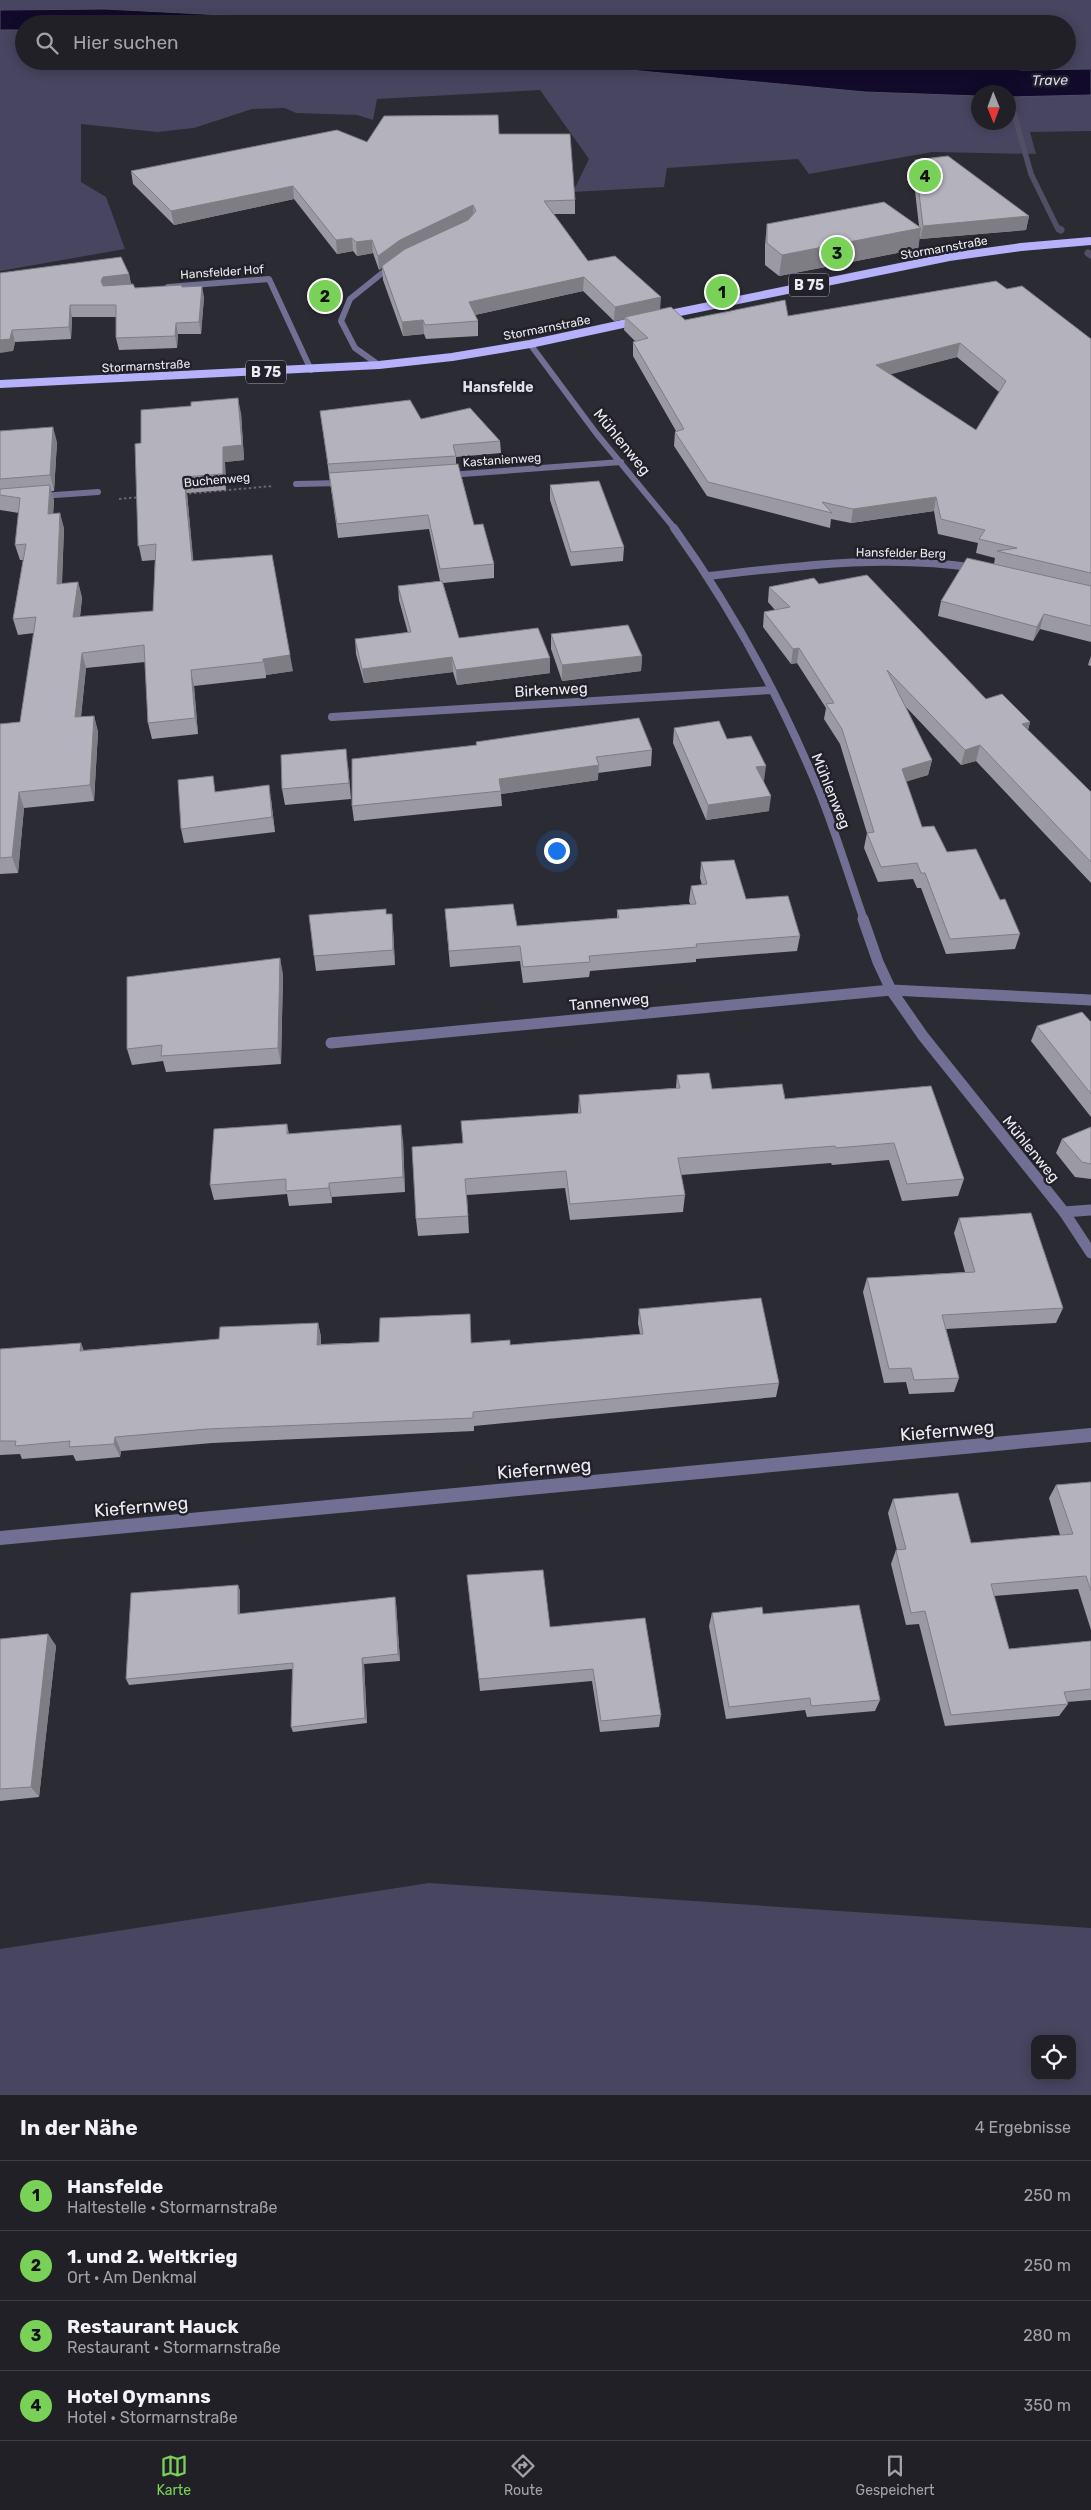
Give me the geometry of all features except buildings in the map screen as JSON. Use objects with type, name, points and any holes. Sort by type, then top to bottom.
[{"type":"main road","name":"Stormarnstraße","points":[[0,384],[311,370],[452,357],[530,344],[949,257],[1002,249],[1091,241]]},
{"type":"street","points":[[379,365],[355,348],[341,321],[350,299],[396,263]]},
{"type":"street","name":"Hansfelder Hof","points":[[164,287],[269,279],[311,370]]},
{"type":"street","name":"Mühlenweg","points":[[530,344],[596,433],[671,524],[708,576],[772,690],[819,791],[878,962],[891,990],[923,1036],[1064,1212],[1091,1253]]},
{"type":"street","name":"Kastanienweg","points":[[437,476],[621,462]]},
{"type":"street","points":[[296,484],[349,482]]},
{"type":"street","points":[[30,497],[98,492]]},
{"type":"street","name":"Hansfelder Berg","points":[[708,576],[832,563],[920,562],[981,569]]},
{"type":"street","name":"Birkenweg","points":[[332,717],[772,690]]},
{"type":"street","name":"Tannenweg","points":[[331,1043],[891,990],[1091,1000]]},
{"type":"street","points":[[1064,1212],[1091,1210]]},
{"type":"street","name":"Kiefernweg","points":[[0,1538],[1091,1436]]},
{"type":"path","name":"Buchenweg","points":[[176,495],[296,484]]},
{"type":"path","points":[[98,492],[98,500],[146,497]]},
{"type":"shaded area","points":[[0,0],[1091,0],[1091,69],[1076,69],[1076,15],[224,15],[105,9],[0,10]]},
{"type":"shaded area","points":[[0,30],[15,30],[15,70],[629,70],[865,92],[971,96],[971,130],[1016,130],[1016,97],[1091,95],[1091,131],[1030,132],[1036,154],[932,152],[809,174],[798,159],[667,168],[664,187],[573,192],[589,159],[540,90],[377,99],[373,120],[357,115],[296,113],[285,108],[252,109],[194,128],[157,132],[81,124],[81,182],[106,197],[125,249],[0,271]]},
{"type":"shaded area","points":[[429,1883],[1091,1928],[1091,2095],[0,2095],[0,1949]]},
{"type":"water","points":[[105,9],[224,15],[15,15],[15,30],[0,30],[0,10]]},
{"type":"water","name":"Trave","points":[[1091,69],[1091,95],[1016,97],[1016,85],[971,85],[971,96],[865,92],[629,70]]},
{"type":"waterway","points":[[1016,120],[1031,174],[1057,227],[1061,230],[1059,229]]},
{"type":"place","name":"Hotel Oymanns","points":[[925,176]]},
{"type":"place","name":"Restaurant Hauck","points":[[837,253]]},
{"type":"place","name":"Hansfelde","points":[[722,292]]},
{"type":"place","name":"1. und 2. Weltkrieg","points":[[325,296]]},
{"type":"district","name":"Hansfelde","points":[[498,387]]}]
